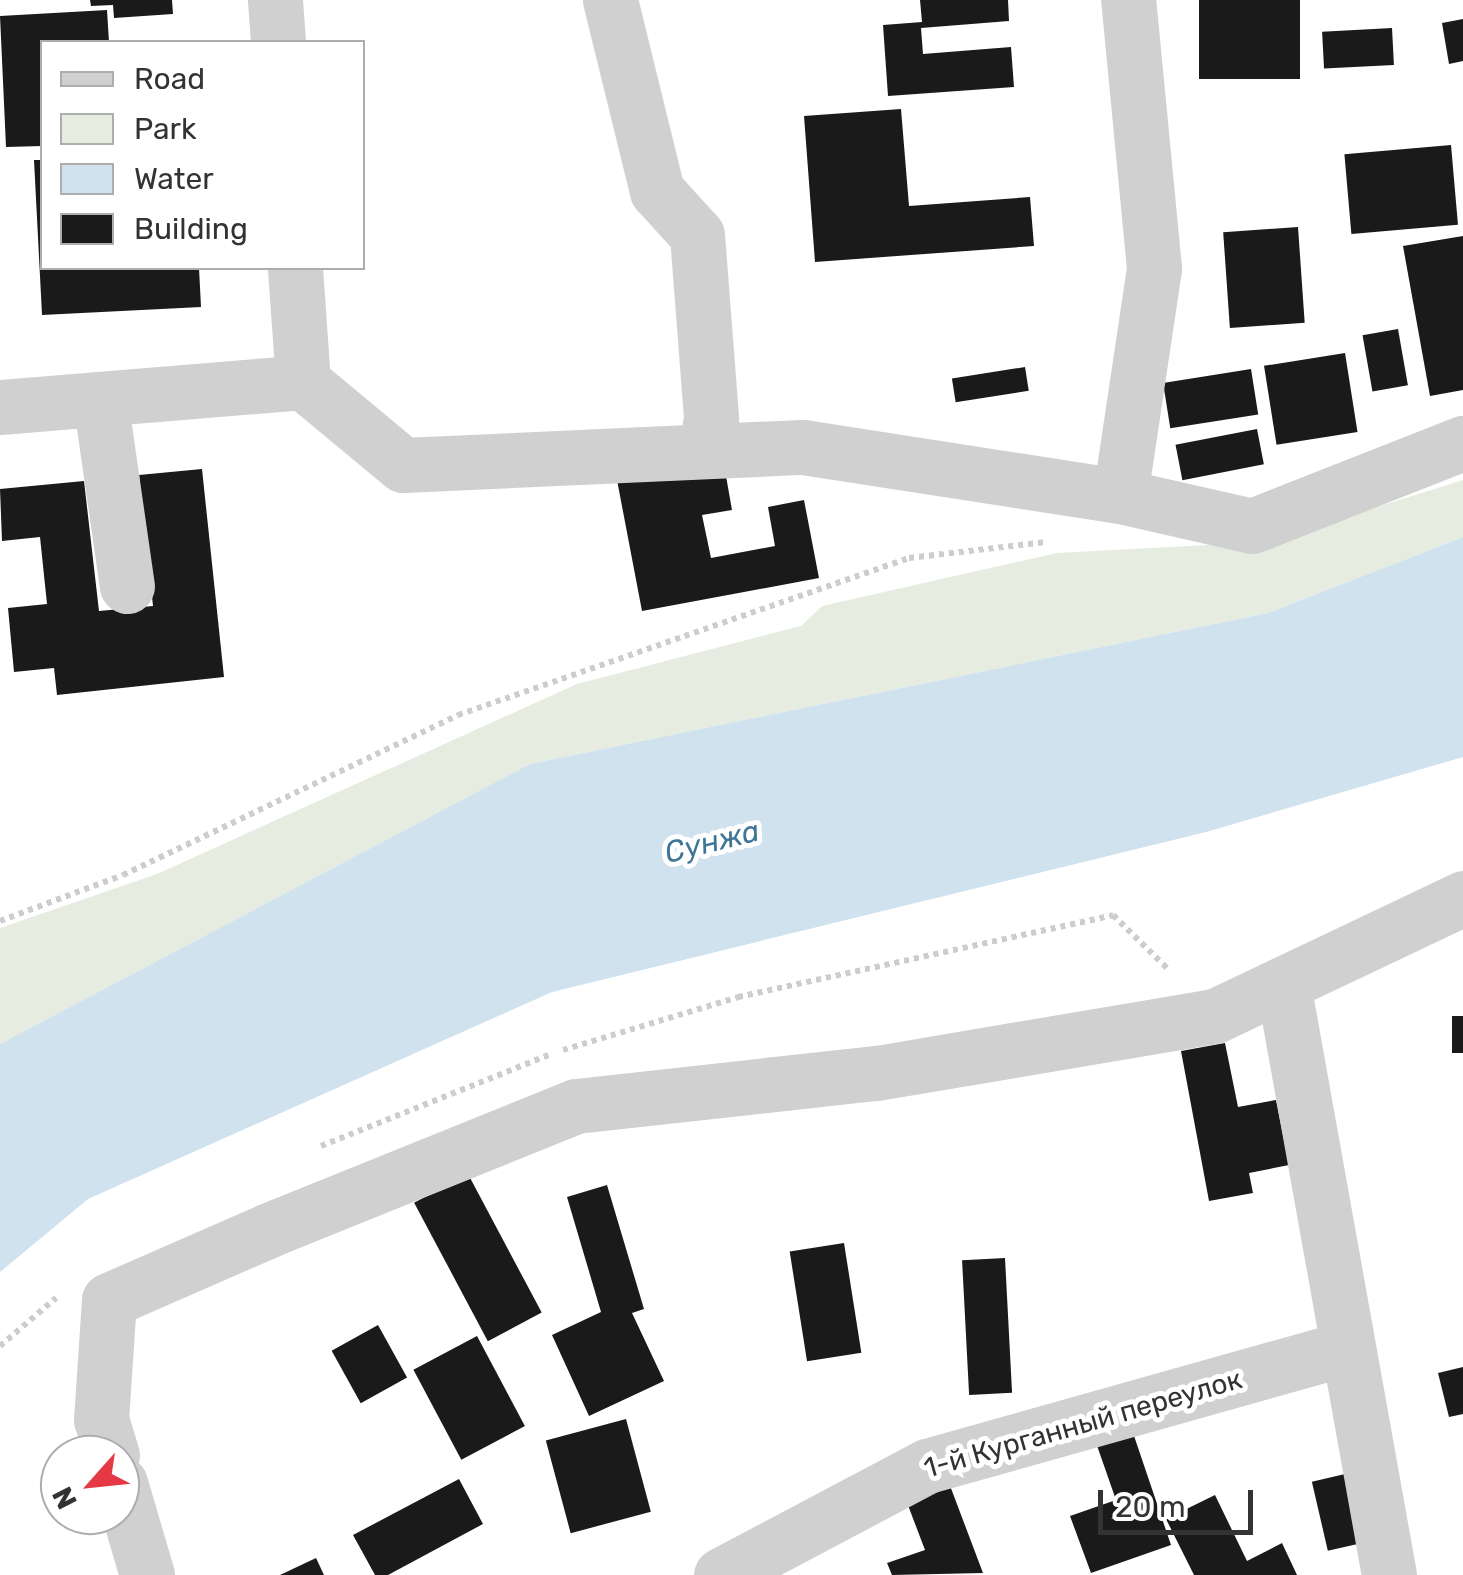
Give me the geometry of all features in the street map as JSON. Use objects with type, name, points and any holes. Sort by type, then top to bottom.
[{"type":"street","points":[[275,0],[278,40]]},
{"type":"street","points":[[610,0],[658,192],[697,235],[710,418],[706,451]]},
{"type":"street","points":[[1120,496],[1154,268],[1128,0]]},
{"type":"street","points":[[295,270],[303,382]]},
{"type":"street","points":[[0,408],[303,382],[403,465],[803,447],[1120,496],[1252,526],[1463,443]]},
{"type":"street","points":[[100,399],[127,586]]},
{"type":"street","points":[[106,1435],[101,1420],[109,1300],[558,1114],[877,1073],[1215,1016],[1463,898]]},
{"type":"street","points":[[1283,984],[1389,1575]]},
{"type":"street","name":"1-й Курганный переулок","points":[[721,1575],[927,1466],[1348,1348]]},
{"type":"street","points":[[136,1535],[148,1575]]},
{"type":"path","points":[[0,921],[122,875],[458,715],[910,558],[1060,540]]},
{"type":"green space","points":[[1463,480],[1463,537],[1268,613],[530,764],[0,1044],[0,928],[157,874],[577,684],[801,626],[822,606],[1057,553],[1265,542]]},
{"type":"water","name":"Сунжа","points":[[1463,537],[1463,757],[1206,832],[552,992],[88,1199],[0,1272],[0,1044],[530,764],[1268,613]]},
{"type":"building","points":[[90,0],[172,0],[173,14],[114,18],[113,5],[91,6]]},
{"type":"building","points":[[920,0],[1008,0],[1009,21],[921,28],[923,54],[1011,47],[1014,87],[888,96],[883,25],[922,22]]},
{"type":"building","points":[[1199,0],[1300,0],[1300,79],[1199,79]]},
{"type":"building","points":[[107,10],[109,40],[40,40],[40,146],[6,147],[0,16]]},
{"type":"building","points":[[1463,19],[1463,61],[1449,64],[1442,23]]},
{"type":"building","points":[[1392,28],[1394,65],[1324,69],[1322,32]]},
{"type":"building","points":[[901,109],[909,206],[1030,197],[1034,246],[815,262],[804,116]]},
{"type":"building","points":[[1451,145],[1458,225],[1351,234],[1344,154]]},
{"type":"building","points":[[34,160],[40,160],[40,270],[199,270],[201,307],[42,315]]},
{"type":"building","points":[[1298,227],[1305,323],[1230,328],[1223,232]]},
{"type":"building","points":[[1463,236],[1463,390],[1430,396],[1403,246]]},
{"type":"building","points":[[1398,329],[1408,385],[1372,391],[1363,335]]},
{"type":"building","points":[[1345,353],[1358,432],[1277,445],[1264,366]]},
{"type":"building","points":[[1025,367],[1029,391],[956,402],[952,379]]},
{"type":"building","points":[[1251,369],[1258,414],[1170,428],[1163,383]]},
{"type":"building","points":[[1257,429],[1264,464],[1182,480],[1176,445]]},
{"type":"building","points":[[202,469],[224,677],[57,695],[54,668],[14,672],[8,608],[47,604],[40,537],[2,541],[0,489],[84,481],[99,611],[153,606],[139,475]]},
{"type":"building","points":[[726,476],[732,510],[702,515],[711,558],[775,546],[768,507],[804,500],[819,578],[642,611],[617,480]]},
{"type":"building","points":[[1452,1016],[1463,1016],[1463,1053],[1452,1053]]},
{"type":"building","points":[[1225,1043],[1238,1107],[1276,1100],[1289,1165],[1249,1173],[1253,1193],[1209,1201],[1181,1051]]},
{"type":"building","points":[[468,1174],[542,1313],[488,1341],[414,1203]]},
{"type":"building","points":[[607,1185],[644,1309],[632,1313],[664,1381],[589,1416],[552,1335],[601,1312],[567,1197]]},
{"type":"building","points":[[844,1243],[861,1353],[807,1361],[790,1252]]},
{"type":"building","points":[[1005,1258],[1012,1393],[969,1395],[962,1260]]},
{"type":"building","points":[[378,1325],[407,1377],[361,1403],[332,1351]]},
{"type":"building","points":[[477,1336],[525,1426],[461,1460],[413,1370]]},
{"type":"building","points":[[1463,1367],[1463,1414],[1449,1417],[1438,1373]]},
{"type":"building","points":[[626,1419],[651,1512],[571,1533],[546,1440]]},
{"type":"building","points":[[1130,1424],[1171,1545],[1091,1573],[1070,1516],[1116,1500],[1094,1437]]},
{"type":"building","points":[[1345,1474],[1361,1543],[1328,1551],[1312,1482]]},
{"type":"building","points":[[459,1479],[483,1524],[388,1575],[375,1575],[353,1535]]},
{"type":"building","points":[[949,1483],[983,1573],[892,1575],[887,1563],[925,1550],[906,1500]]},
{"type":"building","points":[[1215,1495],[1247,1561],[1282,1543],[1297,1575],[1194,1575],[1166,1519]]},
{"type":"building","points":[[316,1558],[324,1575],[280,1575]]}]
